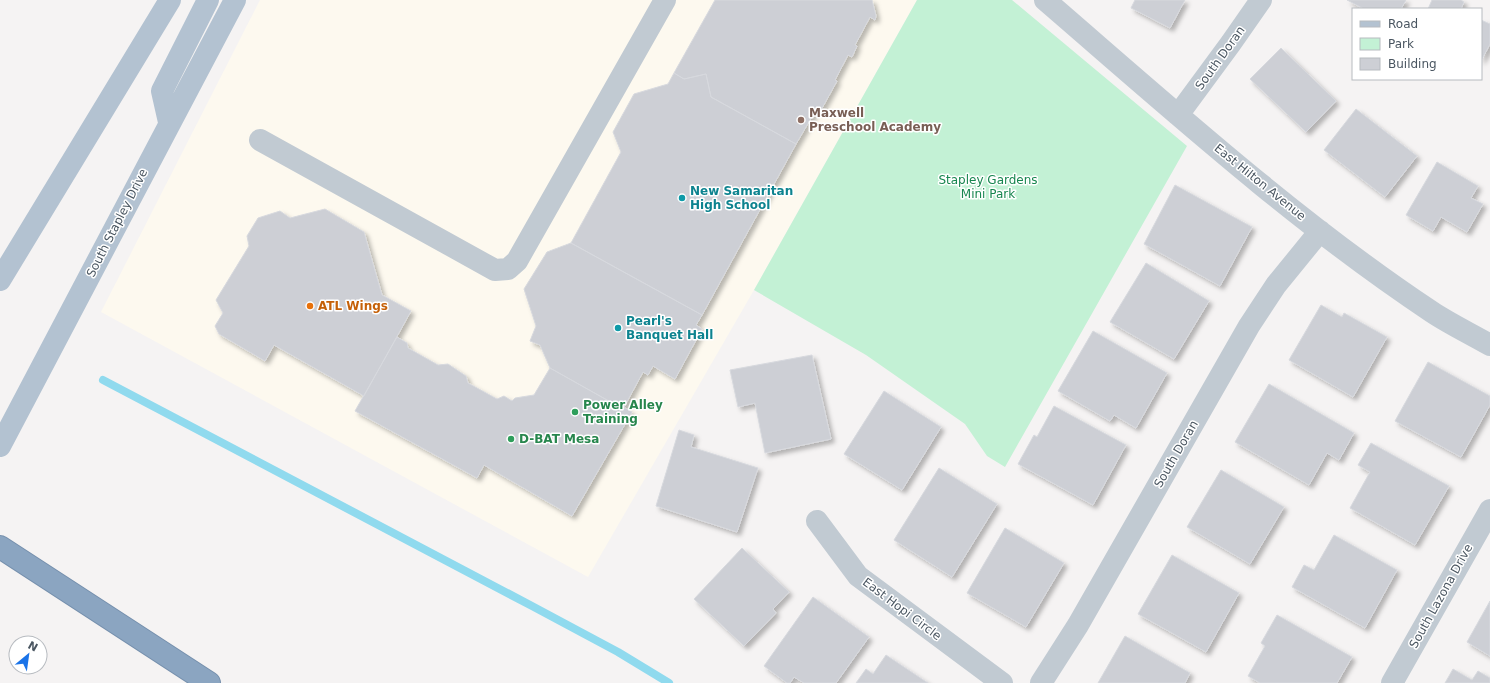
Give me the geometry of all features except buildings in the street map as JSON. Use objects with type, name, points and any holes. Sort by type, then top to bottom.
[{"type":"highway","points":[[0,547],[209,683]]},
{"type":"main road","points":[[0,280],[170,0]]},
{"type":"main road","points":[[169,122],[162,91],[208,0]]},
{"type":"main road","name":"South Stapley Drive","points":[[0,446],[234,0]]},
{"type":"street","points":[[260,140],[496,270],[508,270],[517,261],[665,0]]},
{"type":"street","name":"East Hilton Avenue","points":[[1045,0],[1178,115],[1320,231],[1433,312],[1490,345]]},
{"type":"street","name":"South Doran","points":[[1178,115],[1261,0]]},
{"type":"street","name":"South Doran","points":[[1041,683],[1078,625],[1249,326],[1276,284],[1320,231]]},
{"type":"street","name":"South Lazona Drive","points":[[1392,683],[1490,510]]},
{"type":"street","name":"East Hopi Circle","points":[[817,521],[858,576],[1002,683]]},
{"type":"shaded area","points":[[260,0],[917,0],[754,290],[588,577],[101,312]]},
{"type":"green space","name":"Stapley Gardens Mini Park","points":[[917,0],[1012,0],[1187,146],[1005,467],[987,456],[965,424],[866,355],[754,290]]},
{"type":"waterway","points":[[103,380],[618,652],[669,683]]},
{"type":"place","name":"Maxwell Preschool Academy","points":[[801,120]]},
{"type":"place","name":"New Samaritan High School","points":[[682,198]]},
{"type":"place","name":"ATL Wings","points":[[310,306]]},
{"type":"place","name":"Pearl's Banquet Hall","points":[[618,328]]},
{"type":"place","name":"Power Alley Training","points":[[575,412]]},
{"type":"place","name":"D-BAT Mesa","points":[[511,439]]}]
